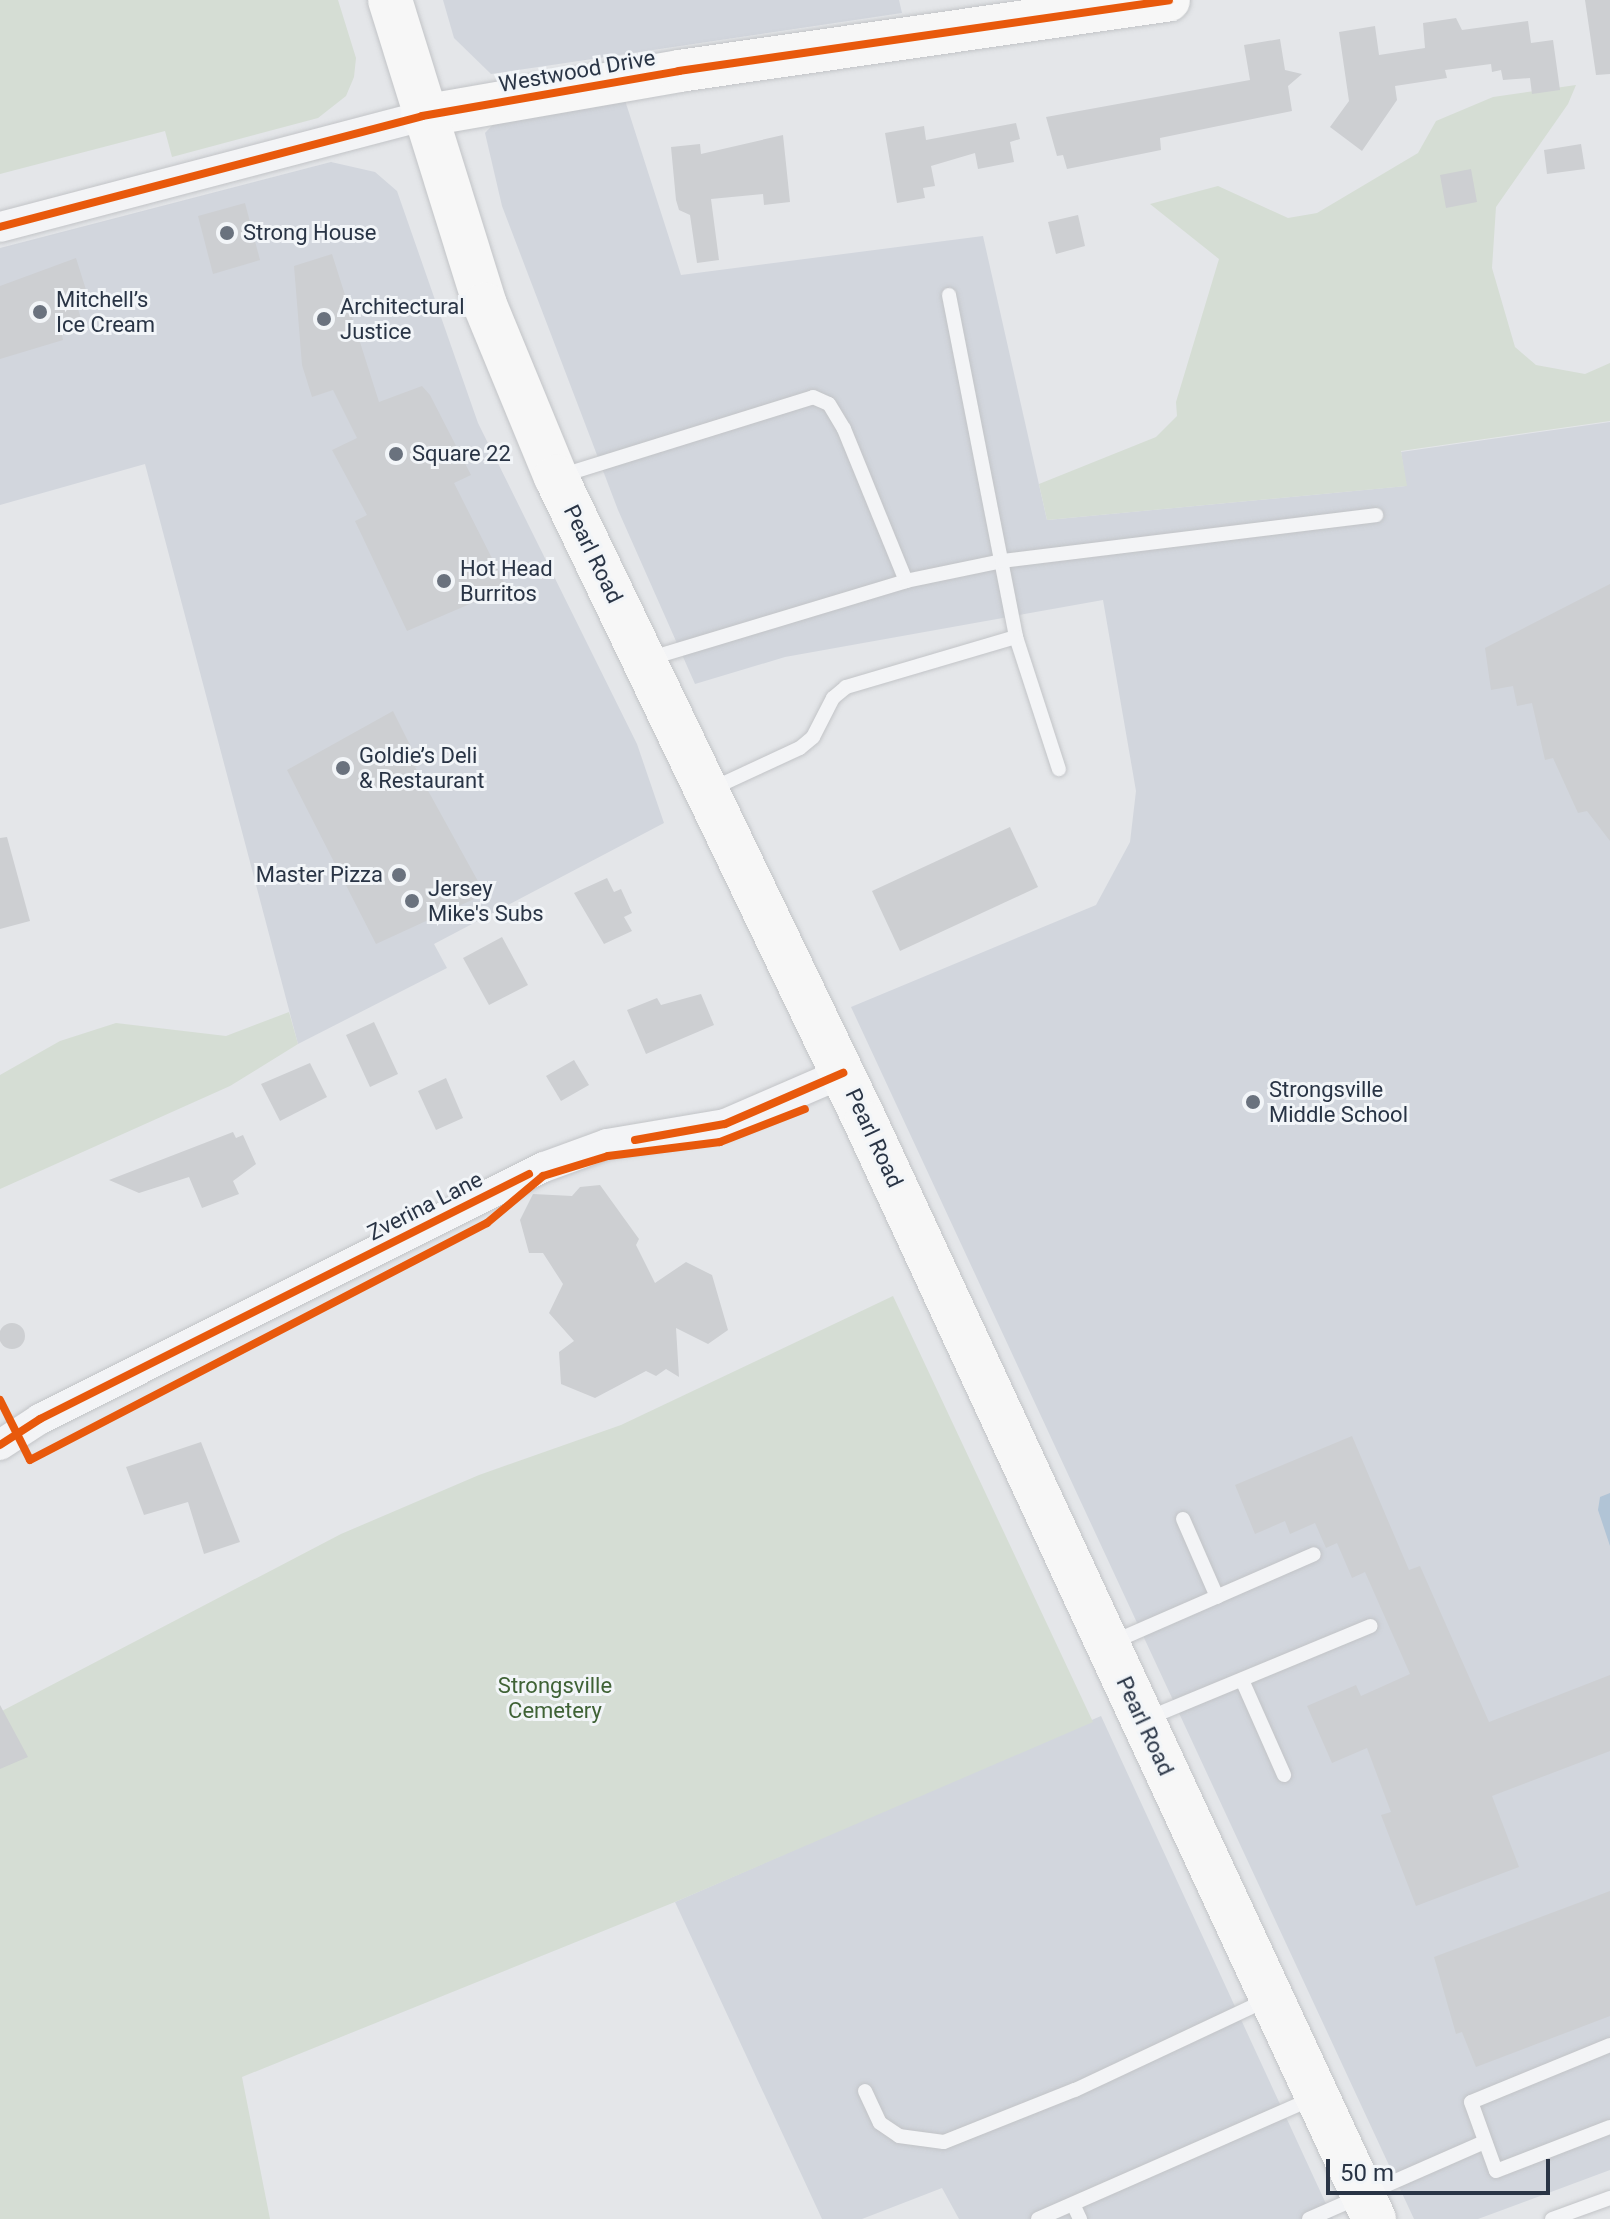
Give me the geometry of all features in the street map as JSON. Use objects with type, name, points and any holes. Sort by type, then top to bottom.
[{"type":"main road","name":"Pearl Road","points":[[390,0],[422,116],[485,305],[556,477],[843,1073],[1368,2206]]},
{"type":"street","name":"Westwood Drive","points":[[0,227],[422,116],[679,71],[1169,0]]},
{"type":"street","name":"Zverina Lane","points":[[0,1445],[40,1419],[544,1167],[607,1144],[725,1124],[843,1073]]},
{"type":"street","name":"Zverina Lane","points":[[0,1431],[40,1419]]},
{"type":"lane","points":[[949,295],[1016,637],[1059,769]]},
{"type":"lane","points":[[556,477],[813,397],[829,404],[844,429],[906,581]]},
{"type":"lane","points":[[644,661],[906,581],[1002,561],[1376,515]]},
{"type":"lane","points":[[718,786],[800,748],[813,737],[833,698],[846,687],[1016,637]]},
{"type":"lane","points":[[1183,1519],[1217,1597]]},
{"type":"lane","points":[[1107,1644],[1314,1554]]},
{"type":"lane","points":[[1142,1721],[1371,1626]]},
{"type":"lane","points":[[1242,1680],[1284,1775]]},
{"type":"lane","points":[[865,2091],[880,2123],[899,2136],[944,2142],[1075,2090],[1272,1997]]},
{"type":"lane","points":[[1610,2045],[1471,2102],[1482,2143],[1496,2171],[1610,2127]]},
{"type":"lane","points":[[1038,2219],[1317,2096]]},
{"type":"lane","points":[[1309,2219],[1368,2206],[1482,2143]]},
{"type":"lane","points":[[1552,2219],[1610,2198]]},
{"type":"lane","points":[[1073,2204],[1080,2219]]},
{"type":"shaded area","points":[[443,0],[899,0],[902,13],[491,74],[454,38]]},
{"type":"shaded area","points":[[623,94],[681,275],[983,236],[1047,520],[1406,486],[1401,452],[1610,422],[1610,2170],[1478,2219],[1414,2219],[851,1007],[1096,905],[1130,842],[1136,791],[1103,600],[785,657],[695,684],[618,510],[502,206],[485,133],[499,118]]},
{"type":"shaded area","points":[[331,162],[375,172],[397,191],[478,423],[637,744],[664,823],[434,944],[447,968],[298,1044],[145,464],[0,505],[0,248]]},
{"type":"shaded area","points":[[1101,1716],[1333,2219],[959,2219],[942,2188],[862,2219],[822,2219],[675,1902]]},
{"type":"green space","points":[[0,0],[338,0],[356,58],[354,77],[346,96],[318,118],[172,157],[165,131],[0,174]]},
{"type":"green space","points":[[1576,85],[1568,104],[1496,207],[1492,268],[1515,347],[1536,365],[1585,374],[1610,363],[1610,421],[1401,451],[1407,486],[1047,520],[1039,484],[1156,437],[1177,416],[1176,402],[1219,259],[1150,204],[1218,186],[1288,218],[1317,213],[1418,153],[1436,121],[1493,97]]},
{"type":"green space","points":[[289,1012],[298,1044],[230,1086],[0,1189],[0,1075],[60,1041],[116,1023],[226,1036]]},
{"type":"green space","name":"Strongsville Cemetery","points":[[893,1296],[1093,1722],[675,1902],[242,2077],[270,2219],[0,2219],[0,1712],[341,1534],[479,1475],[621,1425]]},
{"type":"water","points":[[1610,1493],[1610,1546],[1598,1510],[1600,1497]]},
{"type":"building","points":[[1585,0],[1610,0],[1610,74],[1596,75]]},
{"type":"building","points":[[1456,18],[1462,30],[1528,21],[1531,43],[1553,40],[1560,90],[1532,94],[1530,78],[1503,80],[1501,70],[1492,72],[1491,64],[1445,70],[1447,78],[1395,86],[1397,100],[1362,151],[1330,127],[1349,101],[1339,32],[1375,26],[1379,55],[1425,48],[1423,23]]},
{"type":"building","points":[[1280,39],[1285,70],[1302,74],[1288,86],[1292,111],[1160,138],[1161,150],[1067,169],[1063,155],[1057,156],[1046,117],[1250,80],[1244,45]]},
{"type":"building","points":[[1016,123],[1020,139],[1010,142],[1014,162],[978,169],[975,153],[931,166],[935,186],[923,188],[925,198],[897,203],[885,133],[924,126],[926,140]]},
{"type":"building","points":[[783,135],[790,202],[764,205],[763,194],[711,199],[719,260],[697,263],[690,215],[679,210],[676,200],[671,147],[700,144],[701,154]]},
{"type":"building","points":[[1581,144],[1585,169],[1547,174],[1544,150]]},
{"type":"building","points":[[1471,169],[1477,202],[1446,208],[1440,175]]},
{"type":"building","points":[[245,203],[260,260],[213,274],[198,216]]},
{"type":"building","points":[[1078,215],[1085,246],[1056,254],[1048,222]]},
{"type":"building","points":[[332,254],[379,402],[422,386],[430,395],[471,475],[454,483],[507,588],[407,631],[355,521],[367,515],[332,450],[357,438],[333,390],[312,397],[302,365],[294,266]]},
{"type":"building","name":"Mitchell’s Ice Cream","points":[[76,258],[87,293],[74,296],[84,328],[62,335],[63,340],[0,359],[0,286]]},
{"type":"building","points":[[1610,584],[1610,841],[1587,811],[1578,813],[1553,758],[1545,760],[1532,703],[1517,706],[1513,686],[1491,690],[1485,648]]},
{"type":"building","points":[[393,711],[420,765],[415,767],[485,894],[376,944],[287,770]]},
{"type":"building","points":[[1010,827],[1038,887],[900,951],[872,891]]},
{"type":"building","points":[[7,837],[30,921],[0,929],[0,838]]},
{"type":"building","points":[[607,878],[614,892],[621,889],[632,913],[624,917],[632,931],[604,944],[574,893]]},
{"type":"building","points":[[502,937],[528,985],[489,1005],[463,958]]},
{"type":"building","points":[[701,994],[714,1025],[646,1054],[627,1010],[657,998],[661,1005]]},
{"type":"building","points":[[374,1022],[398,1074],[370,1087],[346,1035]]},
{"type":"building","points":[[574,1060],[589,1085],[561,1101],[546,1076]]},
{"type":"building","points":[[310,1063],[327,1097],[280,1121],[261,1084]]},
{"type":"building","points":[[446,1078],[463,1118],[436,1130],[418,1091]]},
{"type":"building","points":[[233,1132],[236,1138],[243,1135],[256,1164],[233,1181],[239,1194],[202,1208],[189,1177],[139,1193],[109,1180]]},
{"type":"building","points":[[600,1185],[639,1239],[636,1245],[655,1283],[686,1262],[712,1275],[728,1330],[708,1344],[676,1328],[679,1377],[666,1369],[656,1376],[646,1371],[595,1398],[561,1384],[559,1352],[574,1341],[549,1313],[563,1284],[543,1253],[529,1253],[520,1220],[533,1194],[572,1196],[580,1187]]},
{"type":"building","points":[[12,1323],[21,1327],[25,1336],[21,1345],[12,1349],[3,1345],[-1,1336],[3,1327]]},
{"type":"building","points":[[1352,1436],[1409,1570],[1420,1566],[1489,1722],[1610,1675],[1610,1751],[1492,1796],[1519,1867],[1416,1906],[1381,1815],[1391,1812],[1367,1748],[1332,1763],[1307,1706],[1356,1685],[1361,1696],[1410,1674],[1365,1572],[1352,1578],[1337,1543],[1326,1548],[1315,1523],[1290,1534],[1285,1521],[1255,1534],[1235,1485]]},
{"type":"building","points":[[201,1442],[240,1542],[204,1554],[188,1502],[144,1515],[126,1467]]},
{"type":"building","points":[[0,1705],[28,1757],[0,1769]]},
{"type":"building","points":[[1610,1891],[1610,2016],[1476,2067],[1462,2032],[1456,2034],[1434,1957]]},
{"type":"cycle path","points":[[0,227],[422,116],[679,71],[1169,0]]},
{"type":"cycle path","points":[[635,1140],[725,1124],[843,1073]]},
{"type":"cycle path","points":[[0,1400],[30,1460],[487,1223],[543,1176],[608,1156],[720,1142],[805,1109]]},
{"type":"cycle path","points":[[0,1445],[40,1419],[529,1174]]},
{"type":"place","name":"Strong House","points":[[227,233]]},
{"type":"place","name":"Mitchell’s Ice Cream","points":[[40,312]]},
{"type":"place","name":"Architectural Justice","points":[[324,319]]},
{"type":"place","name":"Square 22","points":[[396,454]]},
{"type":"place","name":"Hot Head Burritos","points":[[444,581]]},
{"type":"place","name":"Goldie’s Deli & Restaurant","points":[[343,768]]},
{"type":"place","name":"Master Pizza","points":[[399,875]]},
{"type":"place","name":"Jersey Mike's Subs","points":[[412,901]]},
{"type":"place","name":"Strongsville Middle School","points":[[1253,1102]]}]
